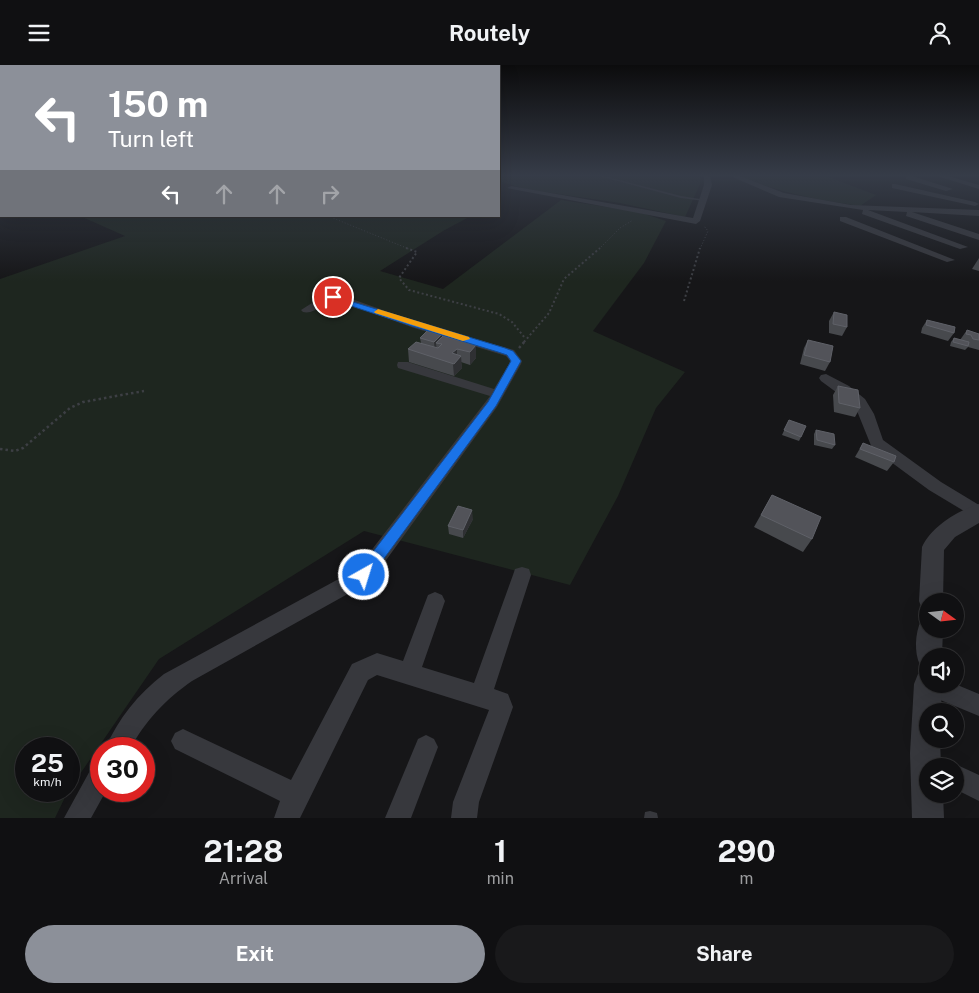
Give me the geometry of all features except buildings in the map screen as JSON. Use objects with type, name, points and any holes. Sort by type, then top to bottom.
[{"type":"street","points":[[640,211],[696,221],[700,211]]},
{"type":"street","points":[[881,237],[929,221],[941,211]]},
{"type":"street","points":[[952,211],[979,223]]},
{"type":"street","points":[[863,212],[962,247]]},
{"type":"street","points":[[905,213],[979,237]]},
{"type":"street","points":[[843,219],[881,237],[950,260]]},
{"type":"street","points":[[124,737],[142,707],[156,692],[184,673],[364,575],[498,394],[516,361],[510,353],[502,350],[415,325],[338,297],[327,298],[307,310]]},
{"type":"street","points":[[404,365],[498,394]]},
{"type":"street","points":[[826,378],[852,394],[862,404],[867,413],[873,438],[878,444],[899,461],[979,513],[947,531],[932,547],[931,593]]},
{"type":"street","points":[[481,695],[522,575]]},
{"type":"street","points":[[409,674],[435,601]]},
{"type":"street","points":[[183,741],[292,807],[360,672],[377,664],[500,701],[502,707],[466,802],[464,818]]},
{"type":"street","points":[[928,693],[932,758]]},
{"type":"street","points":[[950,693],[979,705]]},
{"type":"street","points":[[398,818],[426,747]]},
{"type":"street","points":[[964,780],[979,788]]},
{"type":"street","points":[[77,818],[90,795]]},
{"type":"street","points":[[928,818],[929,803]]},
{"type":"path","points":[[330,217],[417,252],[416,256],[406,265],[399,278],[410,290],[499,314],[512,322],[525,338]]},
{"type":"path","points":[[516,361],[519,347],[549,313],[564,279],[604,245],[620,228],[631,220],[639,219]]},
{"type":"path","points":[[684,301],[701,243],[708,231],[706,227],[696,221]]},
{"type":"path","points":[[0,449],[15,451],[23,448],[70,408],[83,402],[144,391]]},
{"type":"shaded area","points":[[546,211],[633,211],[666,221],[644,263],[593,331],[685,372],[656,408],[618,496],[570,585],[364,531],[159,659],[105,737],[90,737],[90,759],[80,774],[80,737],[15,737],[15,802],[63,802],[55,818],[0,818],[0,279],[125,236],[82,217],[469,217],[443,231],[380,271],[443,289]]},
{"type":"shaded area","points":[[658,211],[688,211],[685,217]]},
{"type":"slow traffic","points":[[378,312],[415,325],[466,339]]},
{"type":"route","points":[[333,297],[338,297],[415,325],[502,350],[510,353],[516,361],[492,404],[364,575]]}]
